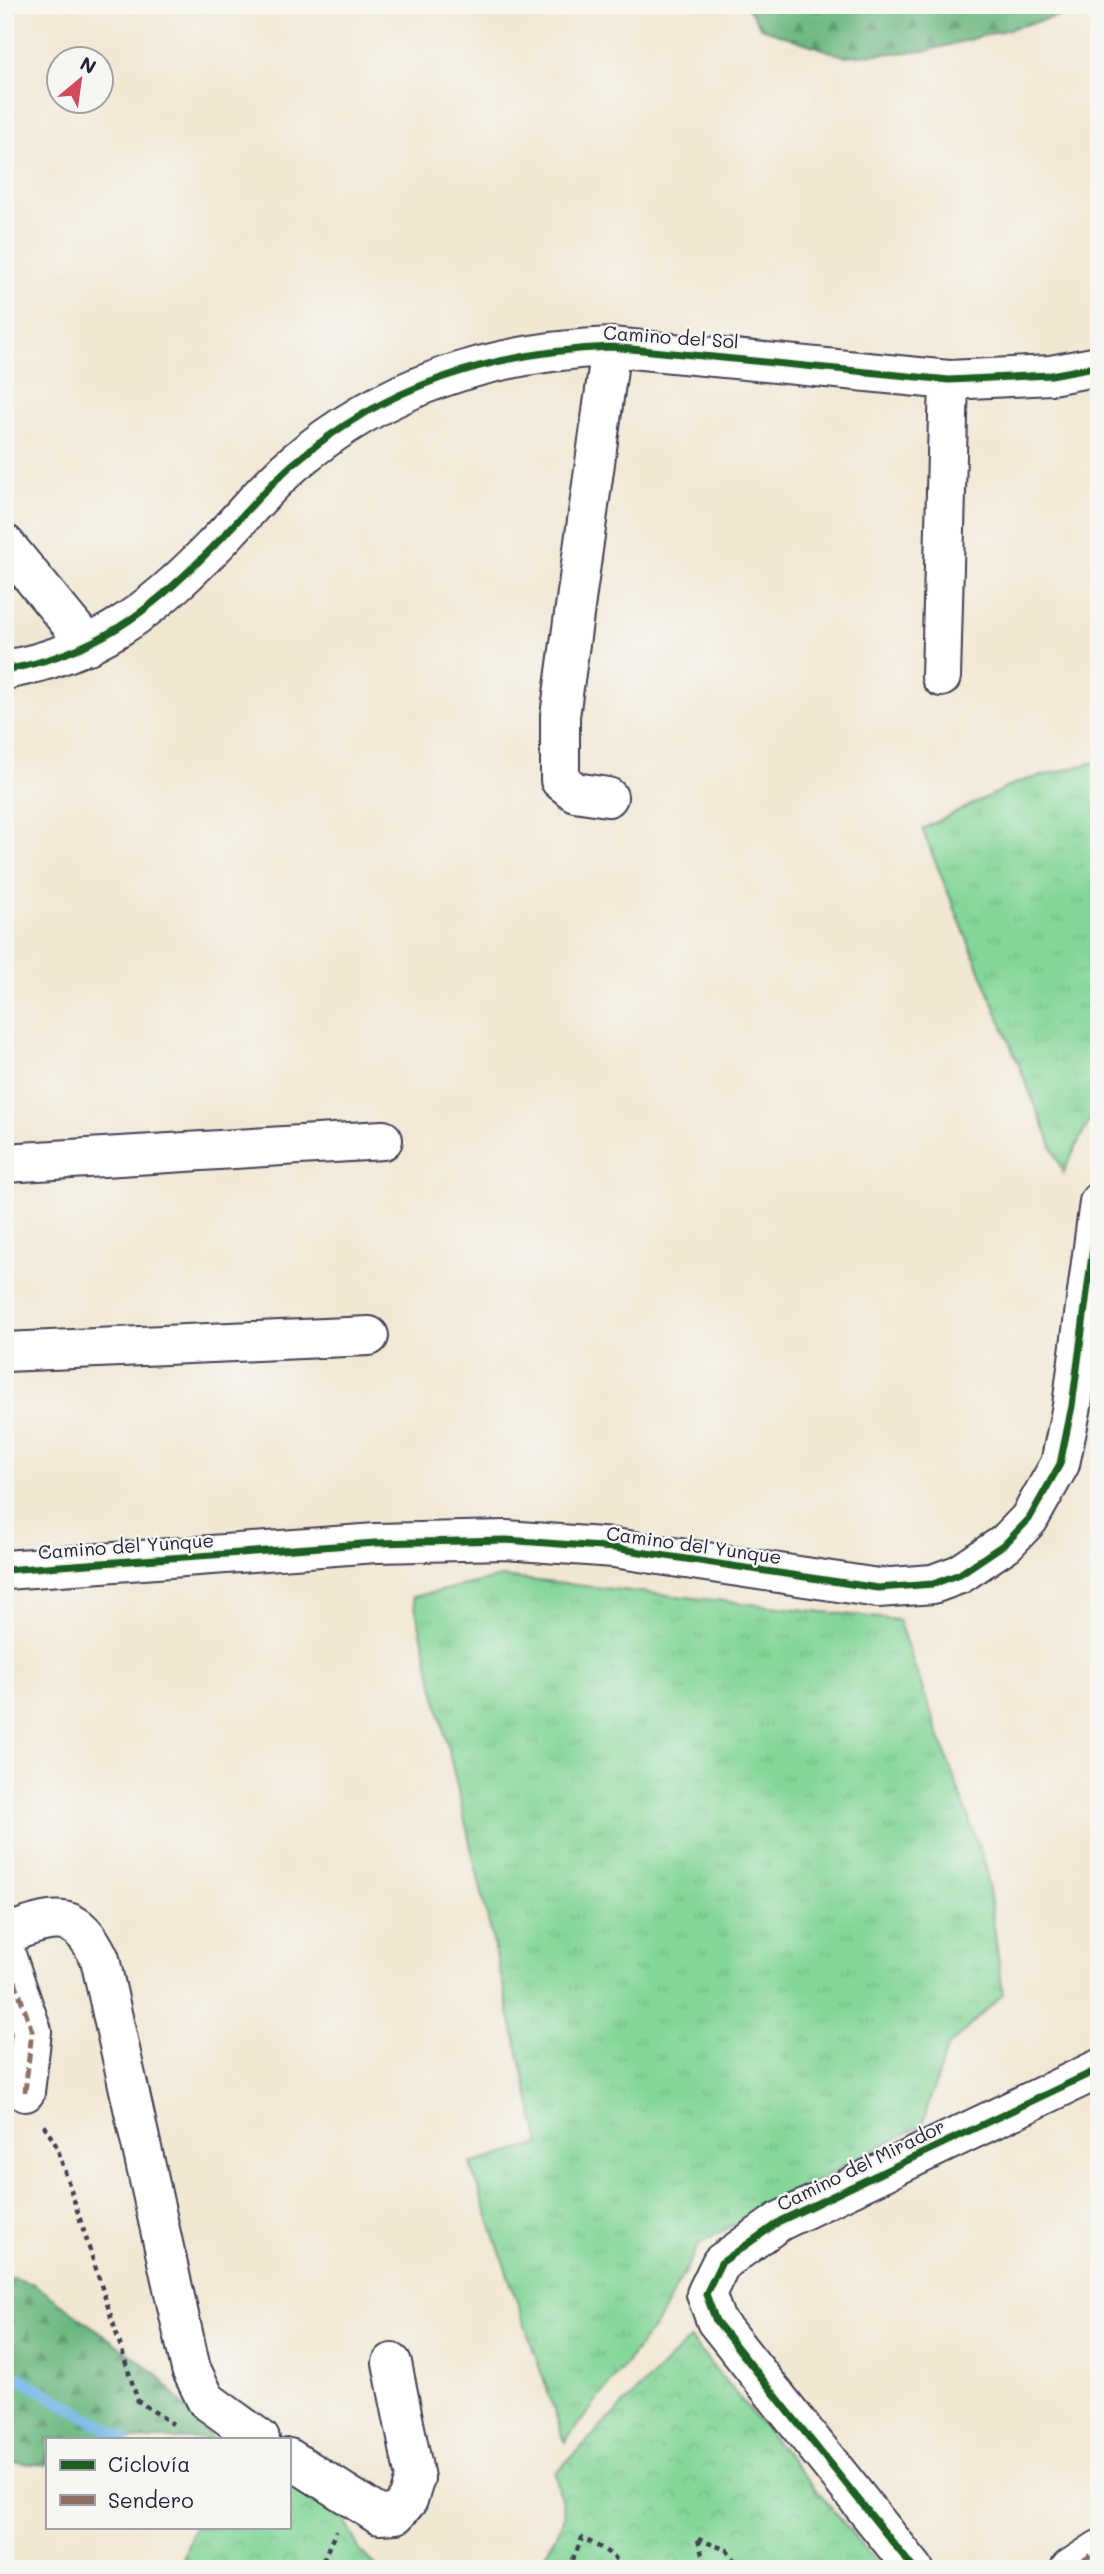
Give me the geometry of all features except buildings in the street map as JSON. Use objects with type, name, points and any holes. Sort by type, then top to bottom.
[{"type":"street","name":"Camino del Sol","points":[[5,670],[49,661],[116,632],[143,613],[203,557],[293,464],[372,409],[417,386],[501,359],[560,349],[611,347],[949,380],[1038,376],[1099,366]]},
{"type":"street","points":[[608,797],[575,792],[560,779],[560,716],[611,347]]},
{"type":"street","points":[[941,677],[949,380]]},
{"type":"street","points":[[5,544],[88,645]]},
{"type":"street","points":[[5,1163],[383,1140]]},
{"type":"street","name":"Camino del Yunque","points":[[5,1570],[376,1544],[506,1540],[614,1548],[878,1588],[933,1584],[960,1574],[1006,1544],[1035,1510],[1060,1464],[1070,1416],[1099,1202]]},
{"type":"street","points":[[5,1352],[369,1336]]},
{"type":"street","points":[[5,1934],[53,1918],[74,1924],[92,1941],[100,1959],[191,2369],[206,2400],[259,2438]]},
{"type":"street","points":[[5,1952],[19,2029],[24,2092]]},
{"type":"street","name":"Camino del Mirador","points":[[914,2569],[716,2321],[706,2294],[720,2263],[780,2221],[1099,2069]]},
{"type":"street","points":[[290,2459],[379,2515],[396,2514],[408,2500],[415,2478],[393,2363]]},
{"type":"street","points":[[1070,2569],[1099,2550]]},
{"type":"path","points":[[24,2092],[57,2147],[138,2401],[183,2430]]},
{"type":"path","points":[[319,2569],[339,2525]]},
{"type":"path","points":[[569,2569],[582,2538],[599,2546],[620,2563],[623,2569]]},
{"type":"path","points":[[706,2569],[698,2539],[727,2550],[742,2569]]},
{"type":"green space","points":[[746,5],[1084,5],[1062,15],[926,51],[843,56],[761,28]]},
{"type":"green space","points":[[1099,761],[1099,1101],[1063,1173],[922,829],[1018,782]]},
{"type":"green space","points":[[501,1577],[898,1620],[986,1867],[1003,1994],[946,2049],[922,2125],[700,2243],[657,2323],[565,2442],[470,2164],[540,2144],[413,1597]]},
{"type":"green space","points":[[5,2276],[34,2284],[157,2374],[211,2438],[46,2438],[46,2465],[5,2462]]},
{"type":"green space","points":[[690,2339],[882,2569],[538,2569],[565,2517],[555,2473]]},
{"type":"green space","points":[[290,2484],[341,2513],[360,2551],[380,2569],[180,2569],[194,2528],[290,2528]]},
{"type":"waterway","points":[[5,2374],[18,2377],[123,2438]]},
{"type":"marked path","points":[[5,1952],[32,2031],[25,2092]]},
{"type":"marked path","points":[[1070,2569],[1099,2550]]},
{"type":"cycle path","points":[[5,670],[67,653],[119,627],[143,611],[189,571],[282,474],[328,436],[402,394],[482,365],[524,356],[611,347],[949,380],[1051,375],[1099,366]]},
{"type":"cycle path","points":[[5,1570],[376,1543],[506,1540],[614,1548],[878,1588],[933,1584],[960,1574],[1006,1543],[1029,1519],[1060,1464],[1072,1406],[1099,1202]]},
{"type":"cycle path","points":[[914,2569],[716,2321],[706,2294],[721,2263],[780,2221],[1099,2069]]}]
